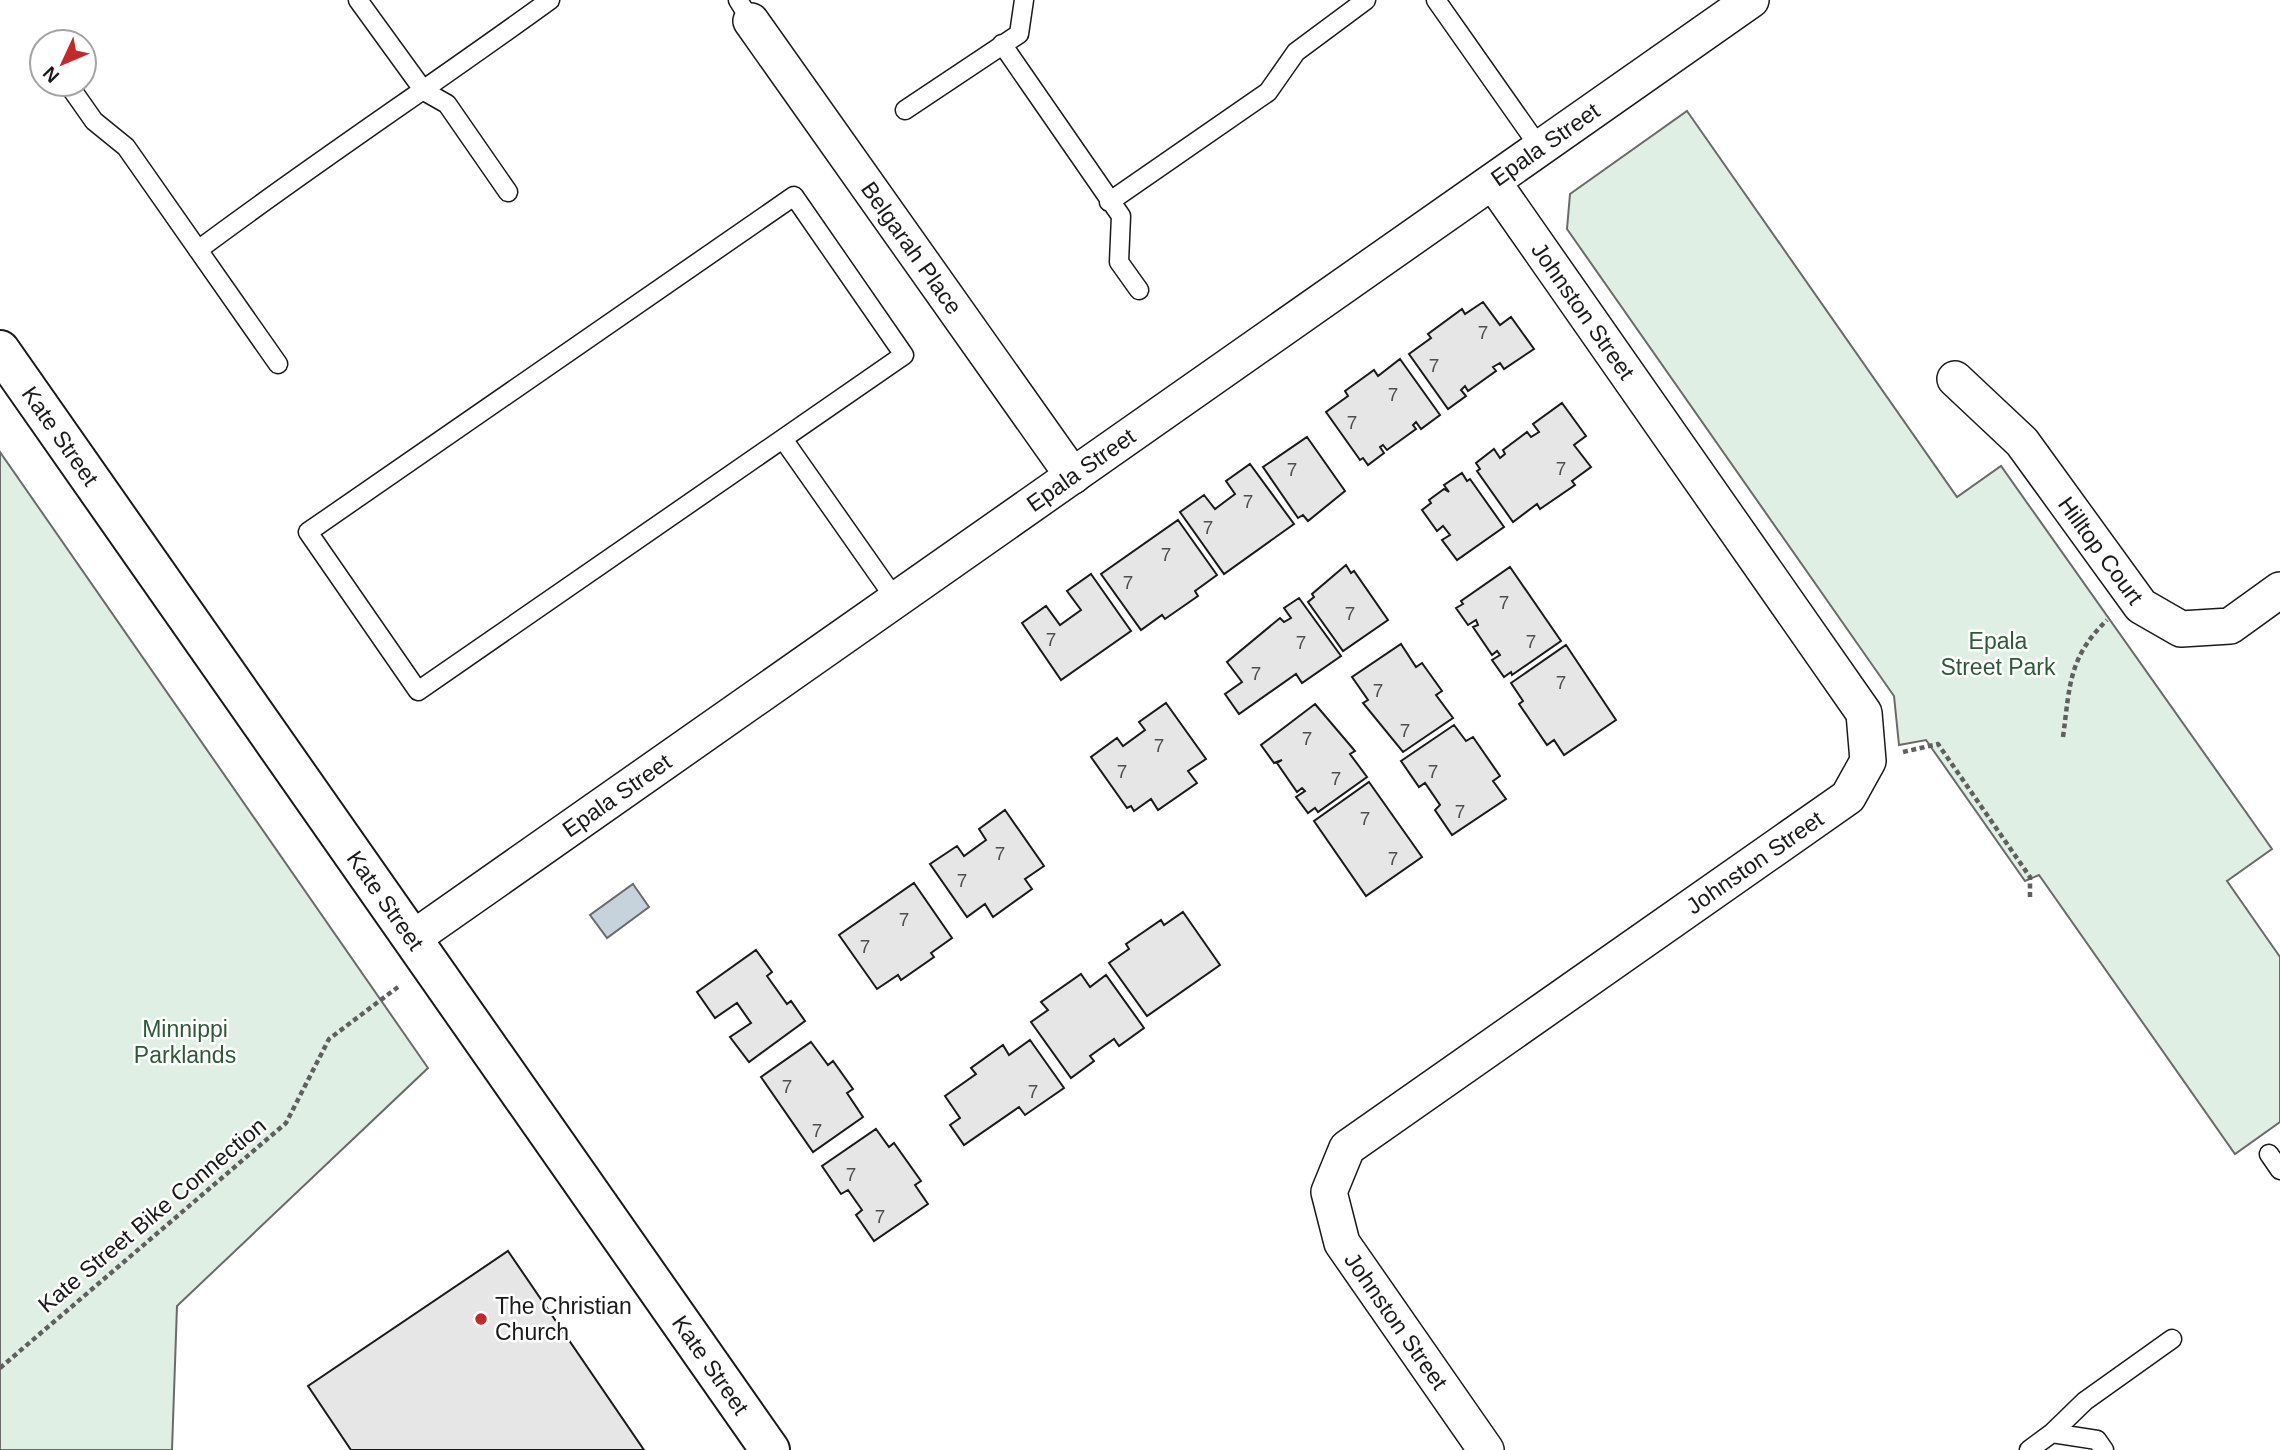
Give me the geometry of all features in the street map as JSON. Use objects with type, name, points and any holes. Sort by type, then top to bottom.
[{"type":"street","name":"Epala Street","points":[[421,951],[896,600],[1751,0]]},
{"type":"street","name":"Belgarah Place","points":[[744,10],[1073,476]]},
{"type":"street","name":"Johnston Street","points":[[1486,1450],[1342,1243],[1329,1192],[1347,1148],[1848,797],[1868,761],[1864,713],[1493,182]]},
{"type":"street","name":"Kate Street","points":[[0,350],[770,1450]]},
{"type":"street","name":"Hilltop Court","points":[[1955,379],[2022,442],[2141,606],[2181,629],[2230,626],[2280,590]]},
{"type":"lane","points":[[358,0],[424,91],[447,104],[508,192]]},
{"type":"lane","points":[[198,250],[313,164],[424,91],[550,0]]},
{"type":"lane","points":[[905,110],[1019,34],[1024,0]]},
{"type":"lane","points":[[1109,202],[1268,92],[1296,52],[1366,0]]},
{"type":"lane","points":[[1436,0],[1541,148]]},
{"type":"lane","points":[[1002,44],[1121,216],[1119,262],[1139,290]]},
{"type":"lane","points":[[78,98],[94,121],[126,147],[278,364]]},
{"type":"lane","points":[[794,196],[905,355],[783,439],[418,691],[308,532],[794,196]]},
{"type":"lane","points":[[783,439],[896,600]]},
{"type":"lane","points":[[2269,1154],[2280,1170]]},
{"type":"lane","points":[[2029,1450],[2052,1433],[2085,1401],[2172,1339]]},
{"type":"lane","points":[[2052,1433],[2097,1440],[2104,1450]]},
{"type":"path","points":[[2063,737],[2073,668],[2087,640],[2135,598]]},
{"type":"path","points":[[1868,761],[1938,744],[2029,877],[2030,897]]},
{"type":"path","name":"Kate Street Bike Connection","points":[[0,1368],[286,1123],[329,1039],[421,951]]},
{"type":"green space","name":"Epala Street Park","points":[[1687,111],[1957,497],[2001,466],[2272,849],[2227,881],[2280,957],[2280,1122],[2235,1154],[2039,875],[2025,881],[1926,740],[1899,745],[1894,696],[1567,229],[1570,194]]},
{"type":"green space","name":"Minnippi Parklands","points":[[0,452],[428,1068],[177,1306],[172,1450],[0,1450]]},
{"type":"shaded area","points":[[633,884],[649,907],[607,938],[590,915]]},
{"type":"building","points":[[1483,302],[1500,325],[1511,317],[1534,349],[1504,369],[1500,363],[1493,367],[1496,371],[1468,391],[1465,386],[1461,390],[1466,396],[1448,409],[1409,354],[1431,338],[1428,334],[1462,309],[1465,314]]},
{"type":"building","points":[[1400,359],[1440,415],[1421,429],[1416,422],[1413,425],[1416,429],[1387,450],[1383,445],[1380,447],[1384,453],[1368,465],[1363,458],[1360,460],[1326,412],[1348,396],[1345,391],[1374,370],[1378,376]]},
{"type":"building","points":[[1562,403],[1586,436],[1574,445],[1591,467],[1572,481],[1575,485],[1540,509],[1537,504],[1513,522],[1477,471],[1480,469],[1476,463],[1494,449],[1500,458],[1505,454],[1503,450],[1527,432],[1531,437],[1539,432],[1533,424]]},
{"type":"building","points":[[1307,437],[1345,491],[1308,521],[1303,515],[1298,518],[1263,467]]},
{"type":"building","points":[[1250,464],[1294,524],[1224,574],[1180,512],[1204,495],[1215,509],[1235,494],[1226,481]]},
{"type":"building","points":[[1462,473],[1467,481],[1470,479],[1504,527],[1457,560],[1442,540],[1450,535],[1443,526],[1437,531],[1422,510],[1431,503],[1429,500],[1444,489],[1449,492],[1444,485]]},
{"type":"building","points":[[1178,520],[1217,575],[1195,591],[1198,596],[1165,619],[1162,615],[1141,630],[1101,574]]},
{"type":"building","points":[[1346,565],[1351,573],[1354,571],[1388,620],[1343,651],[1308,602],[1314,597],[1312,594]]},
{"type":"building","points":[[1510,567],[1561,641],[1512,675],[1511,672],[1504,677],[1492,660],[1500,655],[1497,651],[1492,655],[1473,627],[1478,625],[1476,620],[1468,625],[1456,608],[1463,604],[1461,601]]},
{"type":"building","points":[[1091,574],[1131,631],[1061,680],[1022,623],[1046,606],[1060,625],[1081,610],[1067,591]]},
{"type":"building","points":[[1299,598],[1341,656],[1302,683],[1296,674],[1239,714],[1225,694],[1242,682],[1227,662],[1280,618],[1284,622],[1291,618],[1284,608]]},
{"type":"building","points":[[1401,644],[1416,667],[1422,663],[1442,691],[1436,695],[1453,718],[1403,752],[1363,703],[1368,700],[1352,677]]},
{"type":"building","points":[[1566,645],[1616,720],[1564,755],[1554,740],[1547,745],[1519,704],[1523,701],[1511,683]]},
{"type":"building","points":[[1166,703],[1206,759],[1188,771],[1197,783],[1158,810],[1151,799],[1134,811],[1131,806],[1127,808],[1091,757],[1117,738],[1123,746],[1145,730],[1139,722]]},
{"type":"building","points":[[1315,704],[1355,751],[1350,754],[1367,777],[1318,812],[1315,808],[1308,813],[1296,797],[1305,791],[1302,788],[1297,792],[1277,763],[1282,760],[1274,763],[1261,745]]},
{"type":"building","points":[[1454,725],[1466,741],[1473,737],[1500,776],[1493,781],[1506,799],[1452,835],[1435,810],[1440,805],[1425,783],[1419,787],[1401,761]]},
{"type":"building","points":[[1369,782],[1422,857],[1366,896],[1314,821]]},
{"type":"building","points":[[1005,810],[1044,866],[1025,879],[1032,889],[993,917],[985,904],[967,917],[930,864],[957,846],[964,856],[986,840],[979,829]]},
{"type":"building","points":[[914,883],[952,938],[931,953],[934,957],[901,980],[898,975],[877,989],[839,935]]},
{"type":"building","points":[[1183,912],[1220,965],[1147,1016],[1109,963],[1129,949],[1126,944],[1161,920],[1164,925]]},
{"type":"building","points":[[756,950],[772,972],[767,976],[787,1004],[791,1001],[805,1021],[749,1062],[730,1037],[751,1023],[737,1003],[715,1018],[697,992]]},
{"type":"building","points":[[1081,974],[1090,987],[1106,975],[1144,1028],[1119,1046],[1114,1039],[1090,1056],[1094,1061],[1071,1078],[1031,1022],[1048,1010],[1041,1002]]},
{"type":"building","points":[[1030,1040],[1064,1088],[1025,1115],[1019,1107],[964,1145],[950,1125],[960,1118],[945,1096],[976,1074],[971,1068],[1003,1045],[1009,1055]]},
{"type":"building","points":[[811,1042],[828,1065],[833,1061],[853,1089],[847,1093],[863,1117],[813,1152],[761,1077]]},
{"type":"building","points":[[876,1129],[889,1147],[894,1143],[921,1181],[915,1185],[928,1204],[874,1241],[856,1215],[862,1210],[848,1190],[841,1194],[822,1166]]},
{"type":"building","name":"The Christian Church","points":[[508,1251],[644,1450],[351,1450],[308,1386]]},
{"type":"place","name":"The Christian Church","points":[[481,1319]]}]
